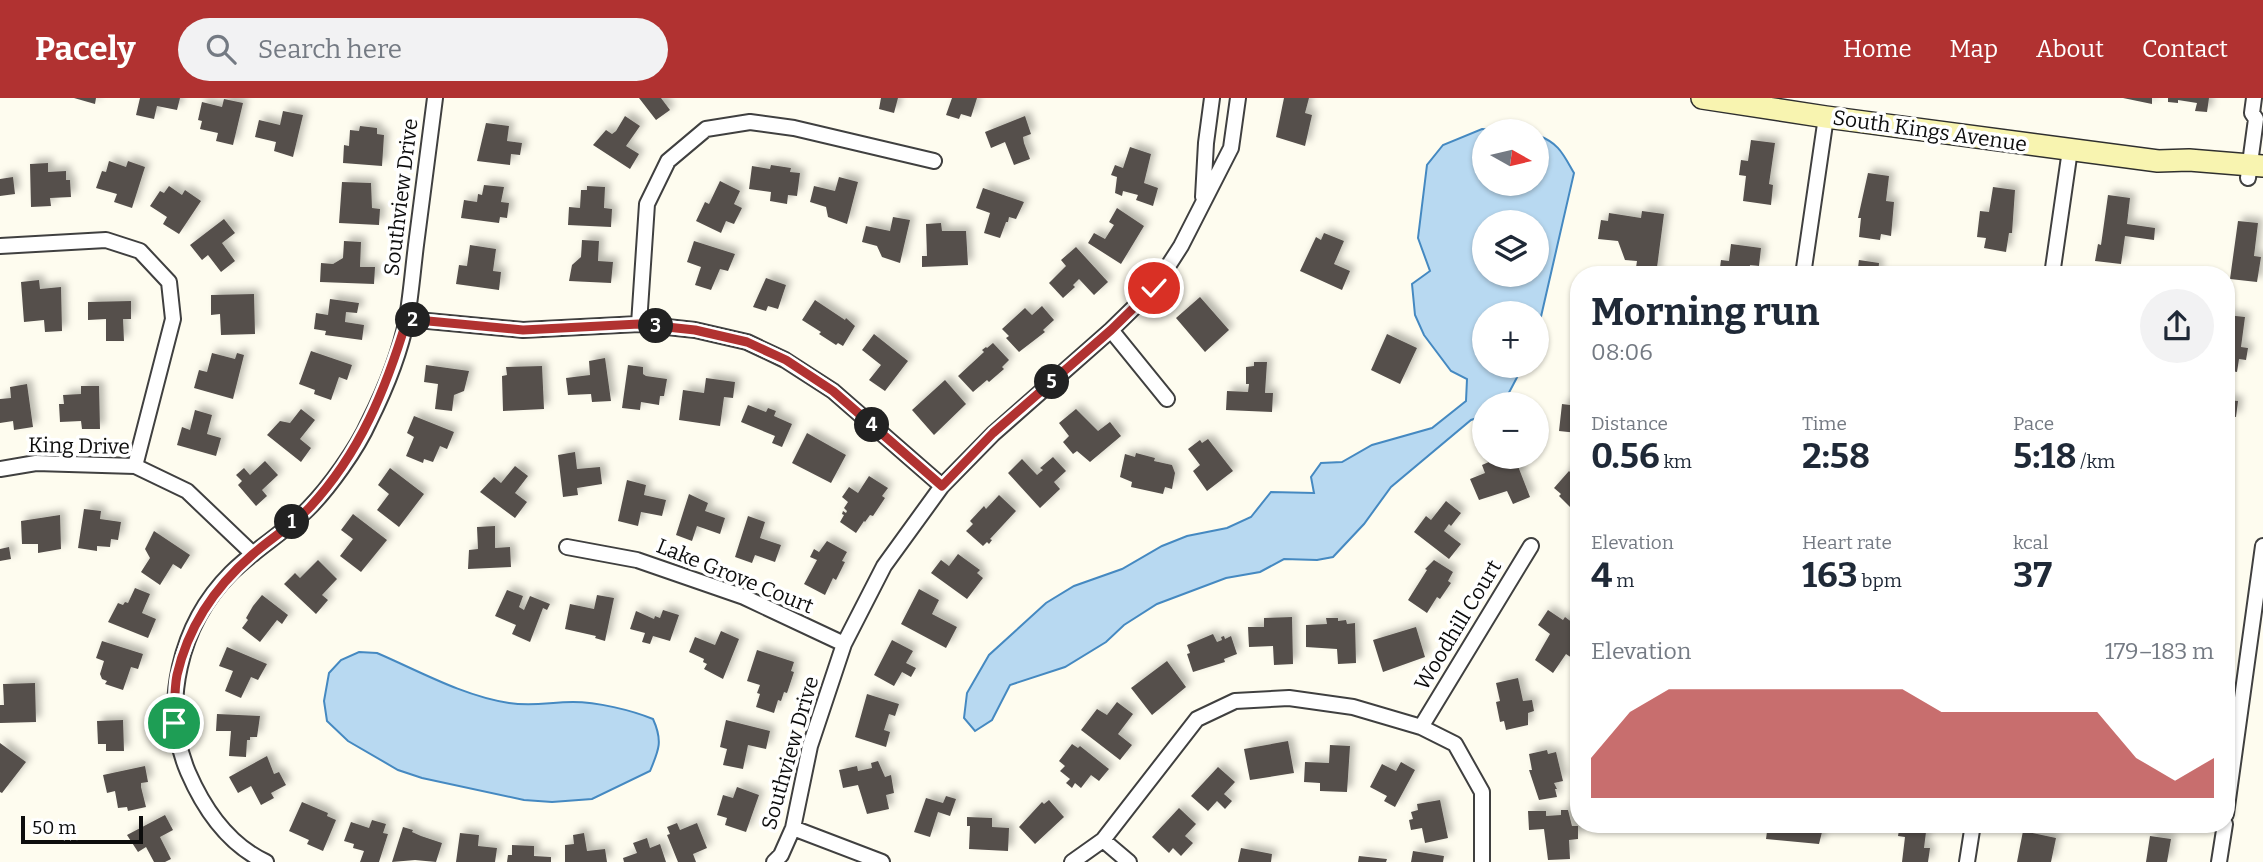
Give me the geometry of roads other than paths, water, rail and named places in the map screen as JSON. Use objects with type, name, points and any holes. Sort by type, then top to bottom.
[{"type":"street","name":"Southview Drive","points":[[266,862],[250,855],[217,822],[197,793],[183,759],[174,723],[177,676],[195,621],[230,575],[309,508],[351,454],[368,425],[392,370],[407,319],[435,98]]},
{"type":"street","name":"Southview Drive","points":[[1203,198],[1212,98]]},
{"type":"street","name":"Southview Drive","points":[[774,862],[781,855],[793,828],[810,746],[844,644],[884,566],[942,486],[993,433],[1111,330],[1154,288],[1181,246],[1203,198],[1231,148],[1238,98]]},
{"type":"street","name":"South Kings Avenue","points":[[1702,98],[2070,150],[2158,161],[2189,160],[2250,172]]},
{"type":"street","points":[[2250,172],[2256,119],[2253,106]]},
{"type":"street","points":[[1804,266],[1826,117]]},
{"type":"street","points":[[639,324],[647,204],[668,161],[706,129],[750,122],[794,128],[934,161]]},
{"type":"street","points":[[2053,266],[2070,150]]},
{"type":"street","points":[[0,246],[106,240],[140,250],[170,282],[173,319],[135,466]]},
{"type":"street","points":[[407,319],[523,330],[639,324],[695,330],[747,342],[786,360],[833,391],[942,486]]},
{"type":"street","points":[[1111,330],[1167,399]]},
{"type":"street","name":"King Drive","points":[[0,469],[37,463],[135,466],[187,491],[253,554]]},
{"type":"street","name":"Woodhill Court","points":[[1421,727],[1531,546]]},
{"type":"street","points":[[2235,749],[2263,546]]},
{"type":"street","name":"Lake Grove Court","points":[[568,547],[637,560],[744,597],[844,644]]},
{"type":"street","points":[[1072,862],[1103,840],[1196,719],[1235,701],[1289,698],[1353,707],[1421,727],[1455,744],[1482,792],[1482,862]]},
{"type":"street","points":[[793,828],[882,862]]},
{"type":"street","points":[[1967,862],[1972,833]]},
{"type":"street","points":[[2219,862],[2224,833]]},
{"type":"street","points":[[1103,840],[1129,862]]},
{"type":"water","points":[[1472,133],[1472,196],[1549,196],[1549,142],[1563,155],[1574,173],[1549,282],[1549,210],[1472,210],[1472,287],[1548,287],[1545,301],[1472,301],[1472,378],[1517,378],[1509,392],[1472,392],[1472,420],[1391,487],[1364,524],[1333,557],[1317,560],[1284,559],[1260,572],[1226,578],[1157,604],[1124,625],[1106,642],[1065,667],[1010,685],[992,720],[975,731],[964,718],[967,693],[989,655],[1046,603],[1074,586],[1122,569],[1162,546],[1187,536],[1227,528],[1251,517],[1271,492],[1314,493],[1311,477],[1321,463],[1342,462],[1372,445],[1432,428],[1466,401],[1467,379],[1451,371],[1424,335],[1415,315],[1412,284],[1430,271],[1418,238],[1427,165],[1443,145]]},
{"type":"water","points":[[359,652],[377,653],[442,682],[492,700],[526,705],[593,703],[653,719],[659,745],[656,757],[650,771],[592,799],[552,802],[524,800],[422,778],[398,770],[348,741],[327,721],[324,701],[329,673],[341,660]]}]
